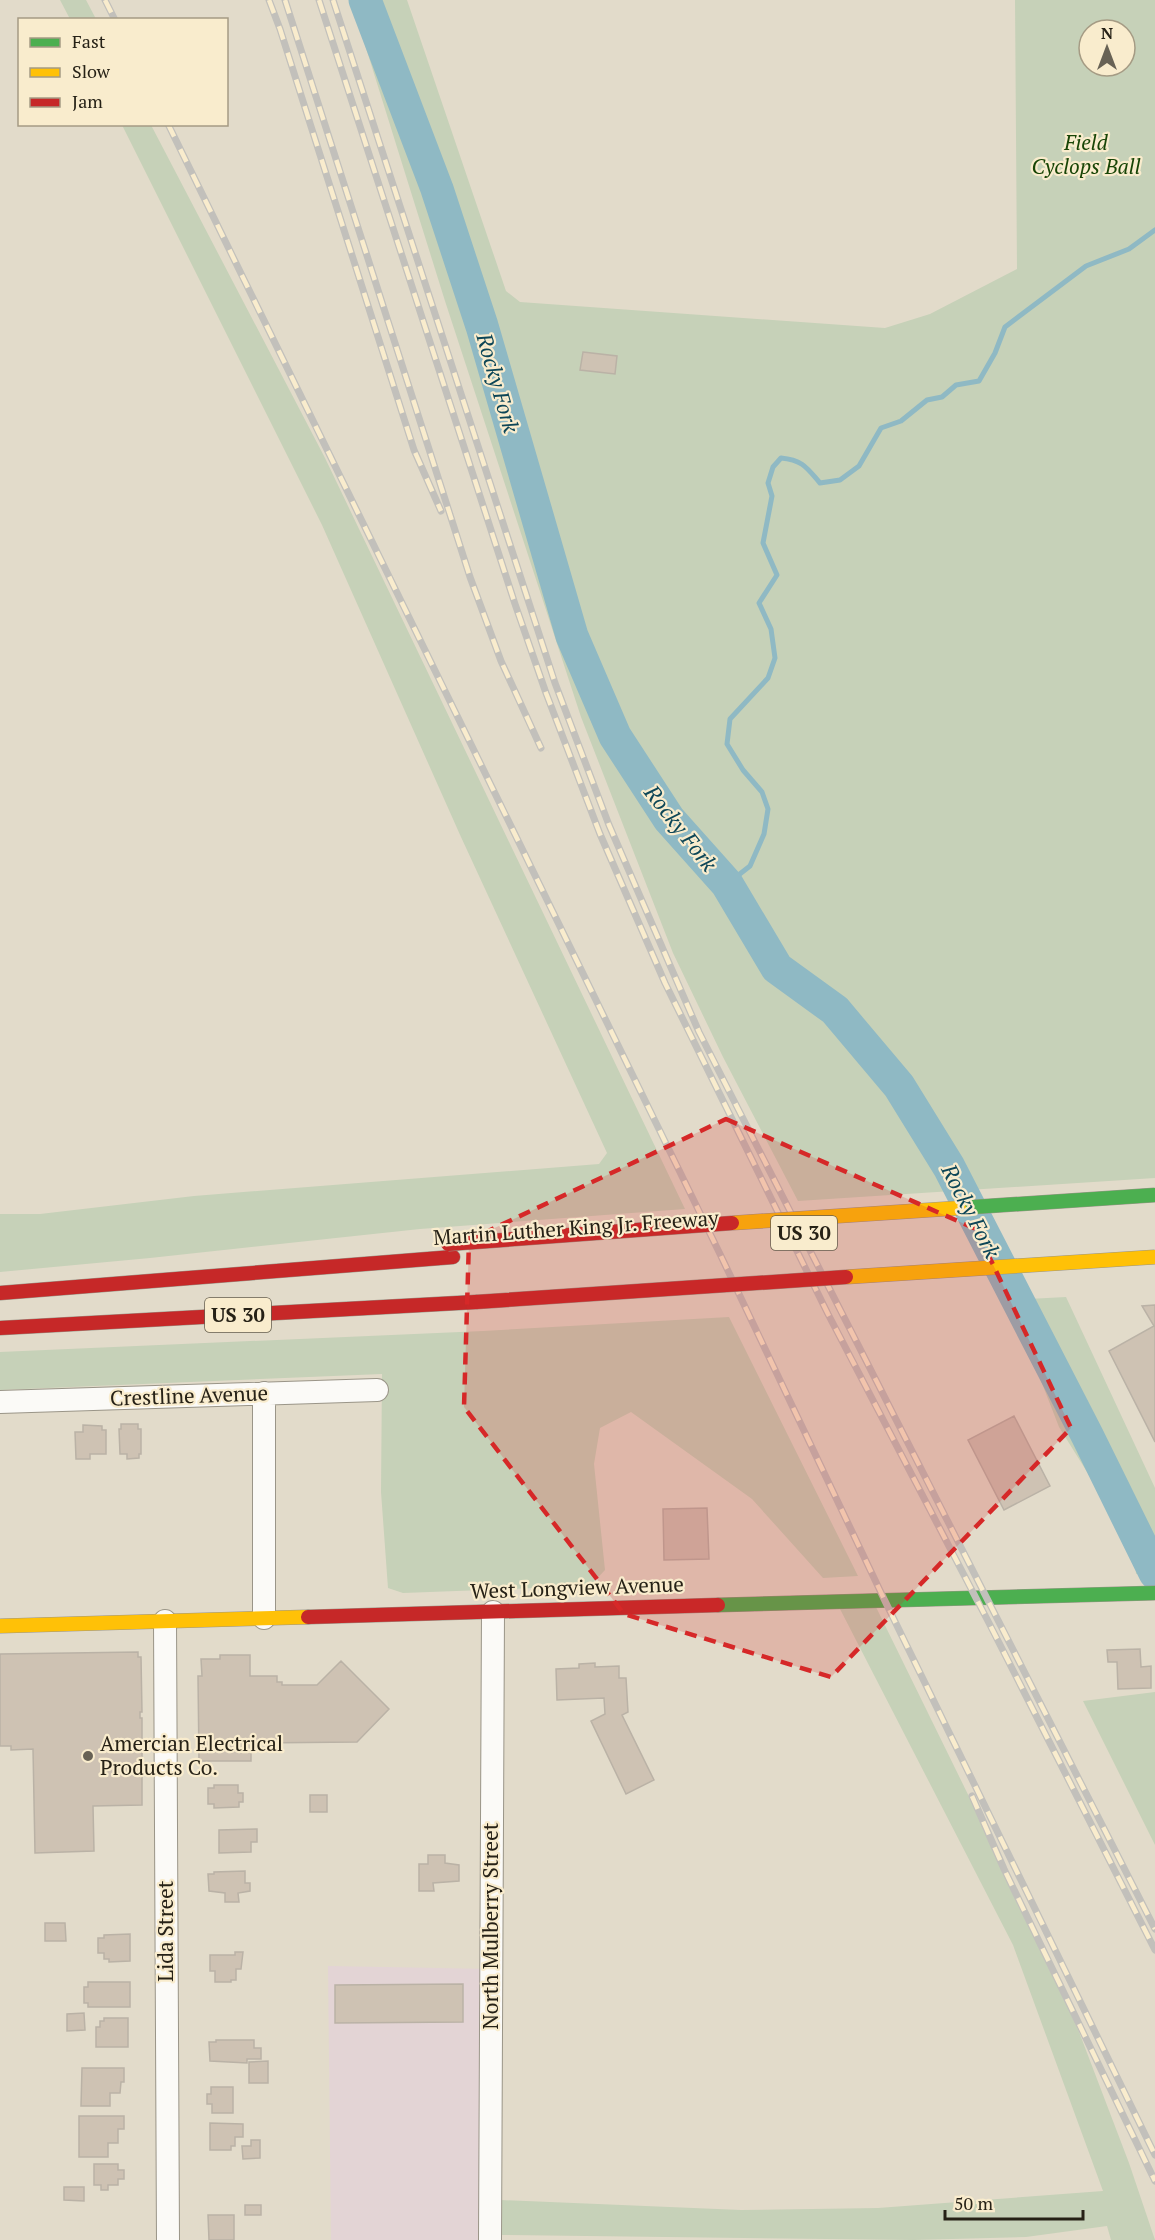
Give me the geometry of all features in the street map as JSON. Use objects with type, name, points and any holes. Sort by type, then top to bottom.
[{"type":"main road","points":[[451,1251],[600,1232],[1155,1195]]},
{"type":"main road","name":"Martin Luther King Jr. Freeway","points":[[0,1293],[307,1268],[451,1251],[560,1250]]},
{"type":"main road","name":"US 30","points":[[0,1328],[476,1302],[1155,1257]]},
{"type":"main road","points":[[377,1308],[443,1317]]},
{"type":"main road","name":"West Longview Avenue","points":[[0,1626],[1155,1593]]},
{"type":"street","name":"Crestline Avenue","points":[[0,1402],[377,1390]]},
{"type":"street","points":[[264,1393],[264,1618]]},
{"type":"street","name":"North Mulberry Street","points":[[490,2240],[493,1612]]},
{"type":"street","name":"Lida Street","points":[[165,1621],[168,2240]]},
{"type":"highlighted area","points":[[726,1119],[976,1229],[1071,1428],[831,1677],[624,1614],[464,1407],[469,1240]]},
{"type":"shaded area","points":[[328,1966],[493,1969],[483,2240],[331,2240]]},
{"type":"green space","points":[[60,0],[86,0],[95,18],[69,18]]},
{"type":"green space","name":"Field Cyclops Ball","points":[[351,0],[407,0],[506,291],[520,302],[885,328],[930,314],[1017,269],[1015,0],[1155,0],[1155,1178],[798,1201],[723,1057],[673,953],[581,717],[445,301]]},
{"type":"green space","points":[[122,126],[152,126],[325,458],[685,1209],[420,1229],[0,1272],[0,1214],[40,1214],[194,1196],[599,1164],[607,1153],[461,837],[322,525]]},
{"type":"green space","points":[[1066,1297],[1155,1488],[1155,1573],[1136,1574],[1135,1555],[1122,1528],[1059,1427],[1027,1345],[1022,1320],[1028,1299]]},
{"type":"green space","points":[[729,1317],[858,1576],[823,1578],[752,1499],[631,1412],[600,1428],[594,1464],[605,1570],[590,1586],[403,1593],[388,1588],[381,1492],[382,1374],[0,1390],[0,1352],[483,1331]]},
{"type":"green space","points":[[875,1605],[1060,1982],[1129,2163],[1155,2240],[1111,2240],[1107,2226],[1026,2237],[914,2240],[500,2235],[500,2200],[741,2210],[878,2208],[1103,2191],[1013,1945],[840,1609]]},
{"type":"green space","points":[[1155,1692],[1155,1845],[1083,1701]]},
{"type":"building","points":[[583,352],[617,356],[615,374],[580,370]]},
{"type":"building","points":[[1155,1305],[1155,1442],[1109,1351],[1154,1326],[1142,1306]]},
{"type":"building","points":[[1014,1416],[1050,1486],[1004,1510],[968,1440]]},
{"type":"building","points":[[121,1424],[138,1424],[138,1429],[141,1429],[139,1458],[127,1459],[127,1454],[120,1454],[119,1429],[121,1429]]},
{"type":"building","points":[[83,1425],[102,1426],[102,1430],[106,1430],[106,1454],[90,1454],[90,1459],[76,1459],[75,1432],[83,1432]]},
{"type":"building","points":[[707,1508],[709,1559],[664,1560],[663,1509]]},
{"type":"building","points":[[1140,1649],[1141,1667],[1151,1666],[1151,1688],[1118,1689],[1117,1662],[1108,1662],[1107,1650]]},
{"type":"building","name":"Amercian Electrical Products Co.","points":[[138,1652],[138,1657],[141,1657],[142,1805],[93,1806],[94,1851],[35,1853],[33,1749],[11,1750],[11,1746],[0,1746],[0,1654]]},
{"type":"building","points":[[220,1655],[250,1655],[250,1676],[277,1676],[277,1682],[282,1682],[282,1685],[317,1685],[341,1661],[389,1709],[357,1742],[255,1743],[255,1752],[251,1752],[251,1761],[199,1761],[198,1676],[202,1676],[201,1659],[220,1659]]},
{"type":"building","points":[[595,1663],[595,1667],[619,1666],[619,1678],[626,1678],[628,1712],[622,1715],[654,1780],[626,1794],[591,1721],[605,1714],[604,1698],[557,1700],[556,1669],[579,1668],[579,1664]]},
{"type":"building","points":[[214,1785],[238,1785],[238,1793],[243,1793],[243,1802],[239,1802],[239,1807],[214,1808],[214,1804],[208,1804],[208,1788],[214,1788]]},
{"type":"building","points":[[310,1795],[327,1795],[327,1812],[310,1812]]},
{"type":"building","points":[[257,1829],[257,1842],[251,1842],[251,1852],[219,1853],[219,1830]]},
{"type":"building","points":[[428,1855],[445,1855],[445,1863],[459,1865],[459,1881],[433,1883],[434,1891],[419,1891],[419,1864],[428,1864]]},
{"type":"building","points":[[245,1871],[245,1883],[250,1883],[250,1891],[238,1893],[239,1902],[225,1902],[225,1893],[209,1891],[208,1874]]},
{"type":"building","points":[[45,1923],[65,1923],[66,1941],[45,1941]]},
{"type":"building","points":[[130,1934],[130,1961],[109,1962],[109,1959],[104,1959],[104,1953],[98,1953],[98,1938],[104,1938],[104,1935]]},
{"type":"building","points":[[235,1952],[243,1952],[241,1969],[236,1969],[236,1980],[215,1982],[215,1971],[210,1971],[210,1955],[235,1955]]},
{"type":"building","points":[[88,1982],[130,1982],[130,2007],[88,2007],[88,2003],[84,2003],[84,1987],[88,1987]]},
{"type":"building","points":[[463,1984],[463,2022],[335,2023],[335,1985]]},
{"type":"building","points":[[84,2013],[85,2030],[67,2031],[67,2014]]},
{"type":"building","points":[[104,2018],[128,2018],[128,2047],[96,2047],[96,2027],[100,2027],[100,2021],[104,2021]]},
{"type":"building","points":[[216,2040],[254,2040],[254,2048],[261,2048],[261,2059],[247,2059],[247,2063],[210,2061],[209,2042],[216,2042]]},
{"type":"building","points":[[268,2061],[268,2083],[249,2083],[249,2062]]},
{"type":"building","points":[[82,2068],[124,2068],[124,2082],[121,2082],[120,2093],[110,2093],[110,2106],[81,2106]]},
{"type":"building","points":[[211,2087],[233,2087],[233,2113],[212,2113],[212,2104],[207,2104],[207,2094],[211,2094]]},
{"type":"building","points":[[79,2116],[124,2116],[124,2129],[118,2129],[118,2143],[108,2143],[108,2157],[79,2157]]},
{"type":"building","points":[[210,2123],[243,2124],[243,2137],[235,2137],[235,2146],[231,2146],[231,2150],[210,2150]]},
{"type":"building","points":[[251,2140],[260,2140],[260,2158],[243,2159],[242,2146],[251,2146]]},
{"type":"building","points":[[94,2164],[118,2164],[118,2170],[124,2170],[124,2179],[118,2179],[118,2185],[108,2185],[108,2190],[101,2190],[101,2185],[94,2185]]},
{"type":"building","points":[[64,2187],[84,2187],[84,2201],[64,2200]]},
{"type":"building","points":[[245,2205],[261,2205],[261,2215],[245,2215]]},
{"type":"building","points":[[208,2215],[234,2215],[234,2240],[209,2240]]},
{"type":"waterway","name":"Rocky Fork","points":[[365,0],[437,189],[482,326],[572,636],[615,736],[669,819],[727,884],[777,968],[835,1010],[899,1086],[949,1167],[1087,1435],[1155,1573]]},
{"type":"waterway","points":[[727,884],[750,866],[764,834],[768,809],[762,792],[743,770],[727,744],[730,719],[768,678],[775,658],[771,629],[759,603],[777,575],[763,543],[772,496],[768,483],[773,467],[781,458],[788,459],[804,466],[820,483],[840,480],[859,466],[881,428],[901,421],[927,400],[942,397],[956,385],[979,381],[995,353],[1005,327],[1086,266],[1129,249],[1155,230]]},
{"type":"railway","points":[[105,0],[114,18]]},
{"type":"railway","points":[[269,0],[414,450],[441,511]]},
{"type":"railway","points":[[285,0],[470,577],[501,661],[541,748]]},
{"type":"railway","points":[[319,0],[515,604],[600,834],[665,983],[828,1314],[989,1623],[1155,1950]]},
{"type":"railway","points":[[333,0],[555,683],[609,825],[699,1032],[1155,1929]]},
{"type":"railway","points":[[169,126],[720,1254],[885,1601],[1155,2155]]},
{"type":"railway","points":[[972,1796],[1004,1869],[1155,2181]]},
{"type":"traffic: fast","points":[[959,1208],[1155,1195]]},
{"type":"traffic: fast","points":[[718,1605],[1155,1593]]},
{"type":"traffic: slow","points":[[732,1223],[959,1208]]},
{"type":"traffic: slow","points":[[846,1277],[1155,1257]]},
{"type":"traffic: slow","points":[[0,1626],[308,1617]]},
{"type":"traffic: jam","points":[[448,1244],[732,1223]]},
{"type":"traffic: jam","points":[[0,1293],[453,1257]]},
{"type":"traffic: jam","points":[[476,1302],[846,1277]]},
{"type":"traffic: jam","points":[[0,1328],[476,1302]]},
{"type":"traffic: jam","points":[[308,1617],[718,1605]]},
{"type":"place","name":"Amercian Electrical Products Co.","points":[[88,1756]]}]
